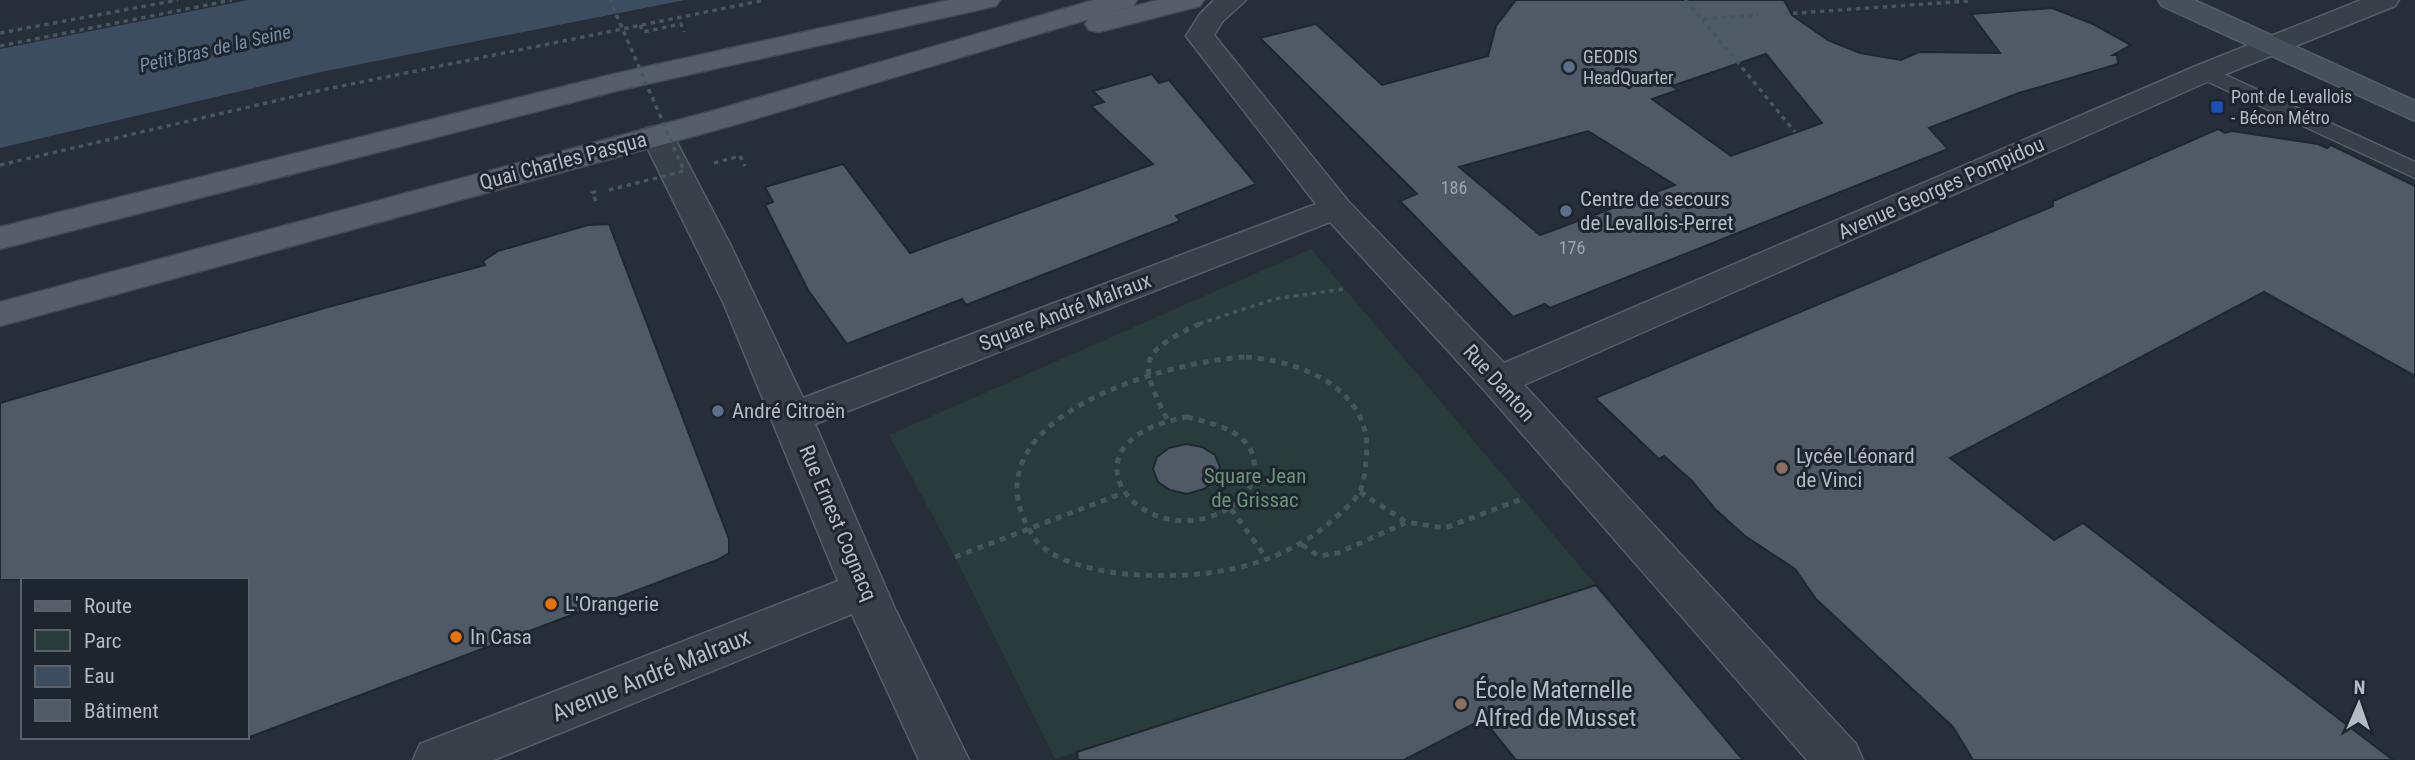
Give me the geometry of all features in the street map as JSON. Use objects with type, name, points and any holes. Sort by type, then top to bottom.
[{"type":"main road","points":[[0,238],[618,82],[947,5],[986,0]]},
{"type":"main road","name":"Quai Charles Pasqua","points":[[0,314],[657,135],[1123,0]]},
{"type":"main road","points":[[1044,25],[1097,24],[1189,0]]},
{"type":"main road","points":[[2172,0],[2415,112]]},
{"type":"street","name":"Rue Danton","points":[[1232,0],[1216,10],[1200,36],[1336,208],[1498,381],[1838,760]]},
{"type":"street","name":"Avenue Georges Pompidou","points":[[1498,381],[2206,72],[2269,46],[2392,3]]},
{"type":"street","name":"Rue Ernest Cognacq","points":[[657,135],[683,183],[794,417],[864,590],[944,760]]},
{"type":"street","name":"Square André Malraux","points":[[794,417],[1336,208]]},
{"type":"street","name":"Avenue André Malraux","points":[[438,760],[864,590]]},
{"type":"lane","points":[[2206,72],[2415,171]]},
{"type":"path","points":[[0,33],[178,0]]},
{"type":"path","points":[[0,46],[232,0]]},
{"type":"path","points":[[598,205],[592,192],[684,171],[610,0]]},
{"type":"path","points":[[0,165],[322,90],[765,0]]},
{"type":"path","points":[[1685,0],[1795,132]]},
{"type":"path","points":[[1784,14],[1968,1]]},
{"type":"path","points":[[1702,19],[1759,15]]},
{"type":"path","points":[[640,25],[643,32],[681,24],[683,29]]},
{"type":"path","points":[[1167,419],[1146,375],[1148,361],[1160,346],[1197,325],[1273,299],[1344,289]]},
{"type":"path","points":[[1247,357],[1290,366],[1326,381],[1344,393],[1359,410],[1366,427],[1368,449],[1360,492],[1328,526],[1302,545],[1268,560],[1197,575],[1147,577],[1098,571],[1060,559],[1037,543],[1027,528],[1019,512],[1016,490],[1020,468],[1034,447],[1053,424],[1076,407],[1119,384],[1146,375],[1190,363],[1247,357]]},
{"type":"path","points":[[1167,419],[1208,419],[1227,426],[1242,437],[1253,450],[1257,466],[1255,482],[1246,497],[1231,509],[1192,521],[1151,515],[1135,505],[1123,492],[1117,478],[1116,463],[1122,448],[1141,430],[1167,419]]},
{"type":"path","points":[[955,557],[1123,492]]},
{"type":"path","points":[[1360,492],[1406,522],[1445,528],[1522,499]]},
{"type":"path","points":[[1231,509],[1268,560]]},
{"type":"path","points":[[1302,545],[1319,556],[1338,552],[1406,522]]},
{"type":"green space","name":"Square Jean de Grissac","points":[[1311,249],[1596,585],[1055,759],[955,557],[889,435]]},
{"type":"water","name":"Petit Bras de la Seine","points":[[248,0],[685,0],[321,72],[0,148],[0,49]]},
{"type":"building","points":[[1516,0],[1784,0],[1792,15],[1828,40],[1860,53],[1901,60],[1919,52],[2000,53],[1971,14],[2052,8],[2093,24],[2131,45],[2113,55],[2117,55],[2118,64],[2019,93],[1929,128],[1948,149],[1550,308],[1545,304],[1513,317],[1400,201],[1417,194],[1260,38],[1316,24],[1382,85],[1488,56],[1496,26]],"holes":[[[1766,54],[1822,123],[1731,156],[1652,99],[1678,90],[1672,86]],[[1588,131],[1675,185],[1540,235],[1459,167]]]},
{"type":"building","points":[[1152,74],[1159,83],[1169,80],[1256,184],[1176,216],[1180,221],[966,305],[962,299],[847,344],[808,290],[765,205],[773,202],[765,187],[843,164],[910,253],[1153,164],[1091,106],[1104,102],[1093,91]]},
{"type":"building","name":"Lycée Léonard de Vinci","points":[[2218,129],[2225,133],[2232,131],[2318,144],[2327,148],[2331,145],[2415,186],[2415,376],[2264,292],[1950,458],[2054,540],[2083,523],[2393,760],[1973,760],[1953,727],[1816,599],[1795,569],[1745,536],[1715,509],[1692,481],[1664,456],[1659,459],[1595,398],[2053,206],[2053,201]]},
{"type":"building","points":[[609,224],[729,539],[729,553],[717,560],[248,738],[248,578],[0,580],[0,403],[328,307],[485,265],[483,261],[498,251],[588,225]]},
{"type":"building","points":[[1186,444],[1202,447],[1215,455],[1220,467],[1216,480],[1204,489],[1187,494],[1170,490],[1158,482],[1153,469],[1157,457],[1169,448]]},
{"type":"building","name":"École Maternelle Alfred de Musset","points":[[1596,585],[1743,760],[1516,760],[1483,719],[1404,760],[1078,760],[1077,752]]},
{"type":"place","name":"GEODIS HeadQuarter","points":[[1569,67]]},
{"type":"place","name":"Pont de Levallois - Bécon Métro","points":[[2217,107]]},
{"type":"place","name":"Centre de secours de Levallois-Perret","points":[[1566,211]]},
{"type":"place","name":"André Citroën","points":[[718,411]]},
{"type":"place","name":"Lycée Léonard de Vinci","points":[[1782,468]]},
{"type":"place","name":"L'Orangerie","points":[[551,604]]},
{"type":"place","name":"In Casa","points":[[456,637]]},
{"type":"place","name":"École Maternelle Alfred de Musset","points":[[1461,704]]}]
